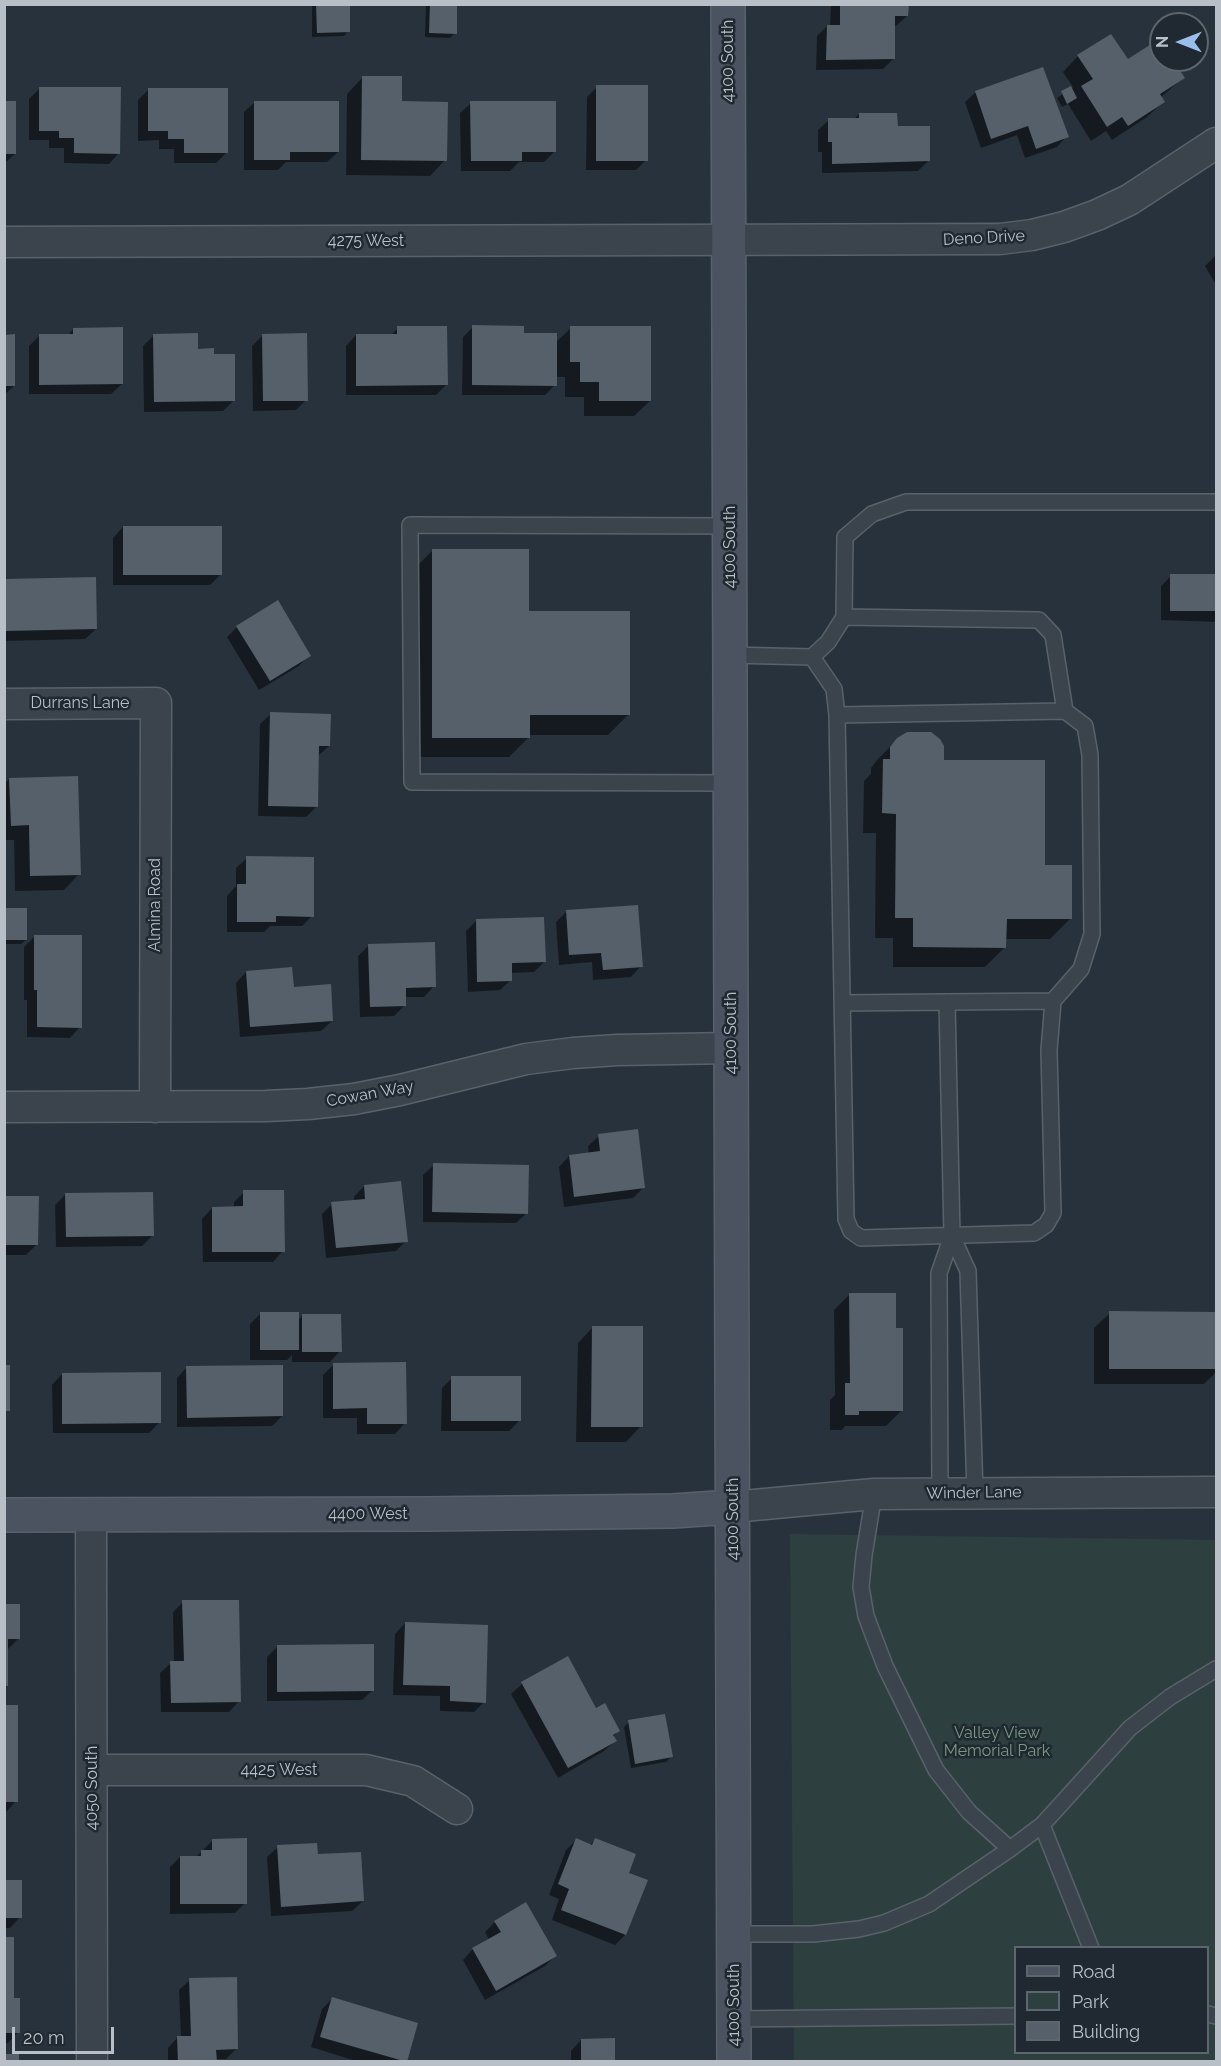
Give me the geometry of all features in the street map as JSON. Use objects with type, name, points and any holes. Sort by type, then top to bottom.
[{"type":"main road","name":"4100 South","points":[[728,4],[734,2061]]},
{"type":"main road","name":"4400 West","points":[[4,1515],[428,1514],[673,1511],[732,1507]]},
{"type":"street","name":"Deno Drive","points":[[728,240],[967,240],[1032,235],[1064,227],[1118,205],[1216,143]]},
{"type":"street","name":"4275 West","points":[[4,242],[728,240]]},
{"type":"street","name":"Durrans Lane","points":[[4,704],[156,703]]},
{"type":"street","name":"Almina Road","points":[[155,1107],[156,703]]},
{"type":"street","name":"Cowan Way","points":[[4,1107],[308,1104],[354,1099],[400,1090],[526,1059],[617,1050],[731,1048]]},
{"type":"street","name":"Winder Lane","points":[[732,1507],[874,1494],[1216,1492]]},
{"type":"street","name":"4050 South","points":[[91,1515],[92,2061]]},
{"type":"street","name":"4425 West","points":[[92,1770],[366,1770],[413,1781],[457,1809]]},
{"type":"lane","points":[[730,655],[812,657],[828,642],[844,616],[845,537],[872,513],[906,502],[1216,502]]},
{"type":"lane","points":[[729,525],[410,525],[410,536],[412,782],[730,783]]},
{"type":"lane","points":[[844,616],[1039,620],[1053,635],[1065,711]]},
{"type":"lane","points":[[812,657],[834,689],[837,715],[846,1219],[851,1231],[861,1238],[1034,1233],[1046,1225],[1053,1213],[1049,1050],[1053,1001],[1081,969],[1092,934],[1090,755],[1085,726],[1065,711],[837,715]]},
{"type":"lane","points":[[842,1003],[1053,1001]]},
{"type":"lane","points":[[940,1494],[939,1273],[952,1236],[947,1002]]},
{"type":"lane","points":[[952,1236],[968,1271],[975,1493]]},
{"type":"lane","points":[[874,1494],[861,1587],[866,1616],[885,1666],[936,1770],[969,1812],[1010,1849]]},
{"type":"lane","points":[[734,1935],[829,1933],[884,1923],[928,1904],[1042,1825],[1130,1728],[1170,1697],[1216,1669]]},
{"type":"lane","points":[[1042,1825],[1091,1946]]},
{"type":"lane","points":[[734,2019],[1014,2016]]},
{"type":"green space","name":"Valley View Memorial Park","points":[[790,1534],[1216,1540],[1216,2061],[794,2061]]},
{"type":"building","points":[[316,4],[350,4],[350,32],[317,33]]},
{"type":"building","points":[[430,4],[457,4],[457,34],[429,33]]},
{"type":"building","points":[[840,4],[909,4],[908,16],[895,16],[895,59],[826,60],[827,25],[840,25]]},
{"type":"building","points":[[1111,34],[1128,59],[1149,45],[1149,72],[1181,72],[1185,78],[1160,94],[1165,102],[1128,126],[1122,117],[1107,127],[1081,86],[1093,79],[1077,55]]},
{"type":"building","points":[[1043,67],[1069,137],[1036,149],[1028,126],[991,139],[975,91]]},
{"type":"building","points":[[362,76],[402,76],[402,101],[448,102],[447,161],[361,160]]},
{"type":"building","points":[[596,85],[648,85],[648,161],[596,161]]},
{"type":"building","points":[[1071,86],[1077,98],[1067,104],[1061,91]]},
{"type":"building","points":[[39,87],[121,87],[120,154],[74,153],[74,138],[59,138],[59,131],[39,131]]},
{"type":"building","points":[[148,88],[228,88],[228,153],[184,153],[184,139],[168,139],[168,131],[148,131]]},
{"type":"building","points":[[4,101],[16,101],[16,154],[4,154]]},
{"type":"building","points":[[254,101],[339,101],[339,152],[290,152],[290,160],[254,160]]},
{"type":"building","points":[[470,101],[556,101],[556,152],[522,152],[522,161],[471,161]]},
{"type":"building","points":[[859,113],[897,113],[898,126],[930,126],[930,161],[832,164],[832,142],[828,142],[828,118],[859,118]]},
{"type":"building","points":[[472,325],[524,326],[524,333],[557,333],[557,386],[472,385]]},
{"type":"building","points":[[397,326],[447,326],[448,385],[356,386],[356,334],[397,334]]},
{"type":"building","points":[[570,326],[651,326],[651,401],[599,401],[599,382],[580,382],[580,362],[570,362]]},
{"type":"building","points":[[123,327],[123,384],[39,385],[39,334],[73,334],[73,328]]},
{"type":"building","points":[[198,333],[198,349],[214,348],[214,354],[235,354],[235,401],[154,402],[153,334]]},
{"type":"building","points":[[307,333],[308,401],[263,401],[262,334]]},
{"type":"building","points":[[15,334],[15,386],[4,386],[4,335]]},
{"type":"building","points":[[123,526],[222,526],[222,575],[123,575]]},
{"type":"building","points":[[432,549],[529,549],[529,611],[630,611],[630,715],[530,715],[530,738],[432,738]]},
{"type":"building","points":[[1170,574],[1216,574],[1216,611],[1170,611]]},
{"type":"building","points":[[96,577],[97,629],[4,631],[4,579]]},
{"type":"building","points":[[278,600],[311,656],[270,681],[236,626]]},
{"type":"building","points":[[270,712],[331,714],[330,746],[319,746],[318,807],[268,806]]},
{"type":"building","points":[[907,732],[931,732],[940,739],[944,746],[944,760],[1045,760],[1045,865],[1072,865],[1072,919],[1007,919],[1006,948],[913,947],[913,918],[895,918],[896,814],[882,813],[883,759],[890,759],[890,747],[897,738]]},
{"type":"building","points":[[78,776],[81,875],[30,876],[29,825],[11,826],[9,778]]},
{"type":"building","points":[[246,856],[314,857],[314,917],[276,916],[276,922],[237,922],[237,884],[246,884]]},
{"type":"building","points":[[638,905],[643,967],[603,970],[601,953],[569,955],[566,910]]},
{"type":"building","points":[[4,908],[27,908],[27,940],[4,940]]},
{"type":"building","points":[[544,917],[546,962],[512,963],[512,981],[477,982],[476,919]]},
{"type":"building","points":[[34,935],[82,935],[82,1028],[37,1027]]},
{"type":"building","points":[[435,942],[436,987],[406,988],[406,1006],[370,1007],[368,944]]},
{"type":"building","points":[[292,967],[294,987],[331,984],[333,1021],[250,1027],[246,971]]},
{"type":"building","points":[[638,1129],[645,1188],[574,1197],[569,1155],[600,1151],[598,1134]]},
{"type":"building","points":[[433,1163],[529,1165],[528,1214],[432,1212]]},
{"type":"building","points":[[401,1181],[408,1242],[336,1248],[331,1202],[365,1199],[364,1185]]},
{"type":"building","points":[[243,1190],[284,1190],[285,1252],[212,1252],[212,1207],[243,1206]]},
{"type":"building","points":[[153,1192],[154,1236],[66,1237],[65,1193]]},
{"type":"building","points":[[4,1196],[39,1196],[38,1245],[4,1245]]},
{"type":"building","points":[[849,1293],[896,1293],[896,1328],[903,1328],[903,1411],[859,1411],[859,1415],[845,1415],[845,1383],[850,1383]]},
{"type":"building","points":[[1109,1311],[1216,1312],[1216,1369],[1109,1369]]},
{"type":"building","points":[[260,1312],[299,1312],[299,1350],[260,1350]]},
{"type":"building","points":[[302,1314],[341,1314],[342,1352],[302,1352]]},
{"type":"building","points":[[592,1326],[643,1326],[643,1427],[591,1427]]},
{"type":"building","points":[[406,1362],[407,1424],[367,1424],[367,1408],[333,1409],[333,1363]]},
{"type":"building","points":[[4,1365],[10,1365],[10,1411],[4,1411]]},
{"type":"building","points":[[283,1365],[283,1416],[187,1418],[186,1366]]},
{"type":"building","points":[[161,1372],[161,1423],[62,1424],[62,1373]]},
{"type":"building","points":[[451,1376],[521,1376],[521,1421],[451,1421]]},
{"type":"building","points":[[182,1600],[239,1600],[241,1702],[171,1703],[170,1661],[184,1661]]},
{"type":"building","points":[[4,1604],[20,1604],[20,1639],[8,1639],[8,1686],[4,1686]]},
{"type":"building","points":[[405,1622],[488,1625],[486,1703],[450,1701],[450,1686],[403,1685]]},
{"type":"building","points":[[374,1644],[374,1691],[277,1692],[277,1645]]},
{"type":"building","points":[[568,1656],[596,1708],[605,1703],[620,1731],[613,1735],[617,1741],[568,1768],[521,1682]]},
{"type":"building","points":[[4,1705],[18,1705],[18,1802],[4,1802]]},
{"type":"building","points":[[665,1714],[673,1757],[635,1764],[628,1720]]},
{"type":"building","points":[[247,1838],[247,1904],[180,1904],[180,1856],[201,1856],[201,1850],[212,1850],[212,1839]]},
{"type":"building","points":[[576,1838],[592,1845],[595,1838],[636,1854],[629,1873],[648,1880],[626,1935],[561,1910],[569,1889],[558,1884]]},
{"type":"building","points":[[317,1843],[318,1854],[361,1852],[364,1901],[281,1907],[277,1845]]},
{"type":"building","points":[[5,1880],[22,1880],[22,1918],[5,1918]]},
{"type":"building","points":[[526,1902],[557,1956],[496,1991],[472,1948],[501,1932],[494,1921]]},
{"type":"building","points":[[4,1937],[14,1937],[14,1998],[20,1998],[20,2033],[4,2033]]},
{"type":"building","points":[[237,1977],[238,2049],[216,2050],[217,2062],[178,2062],[177,2036],[191,2036],[189,1978]]},
{"type":"building","points":[[332,1997],[418,2023],[407,2062],[320,2037]]},
{"type":"building","points":[[615,2038],[615,2062],[581,2062],[581,2039]]},
{"type":"building","points":[[4,2054],[19,2054],[19,2062],[4,2062]]}]
